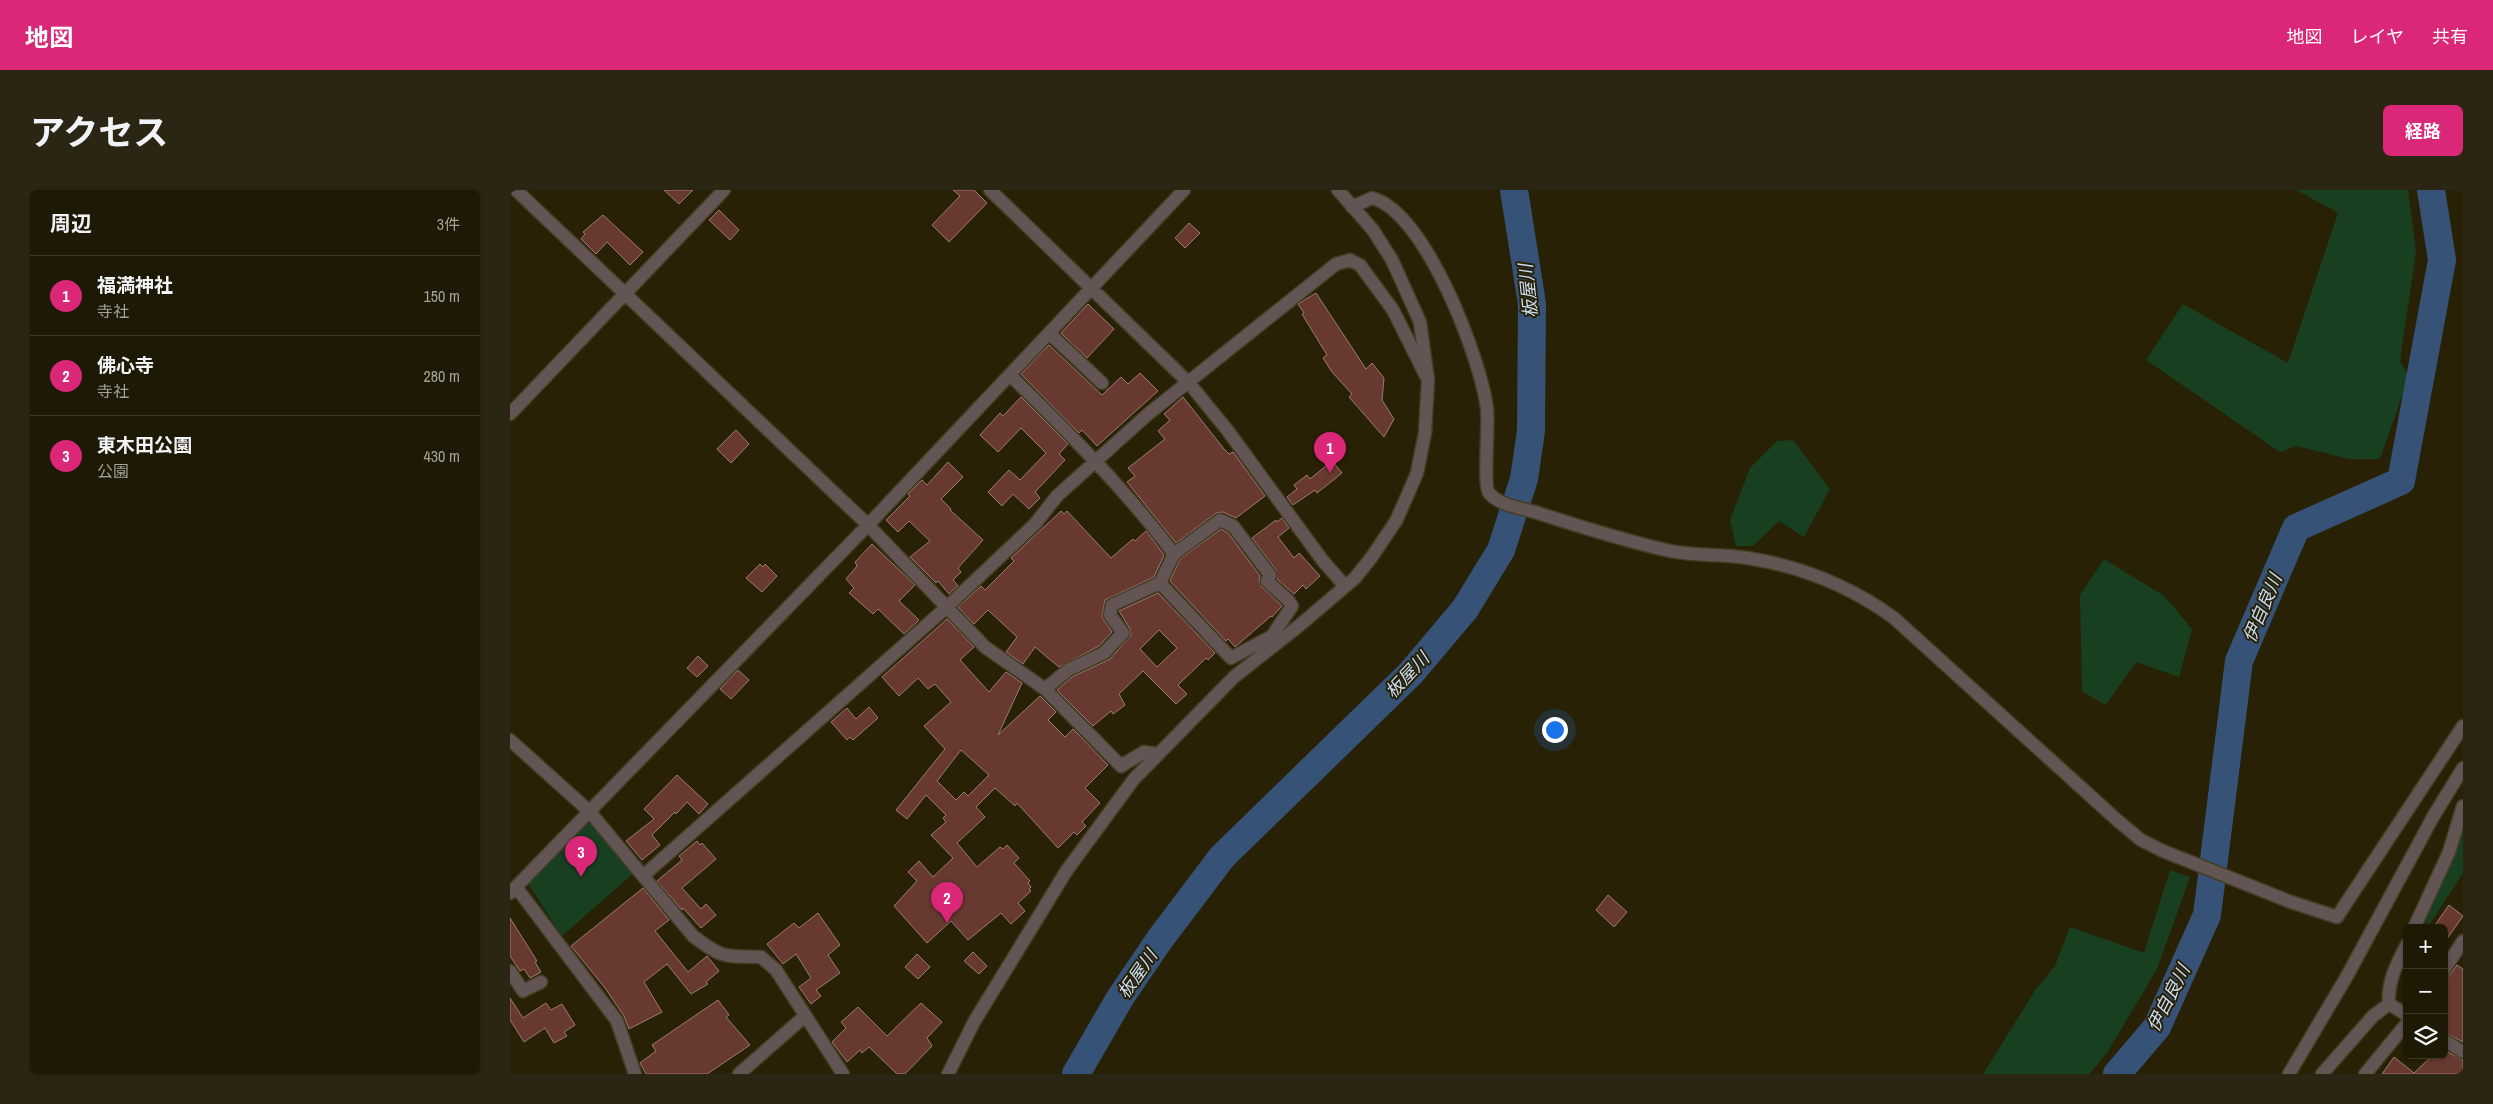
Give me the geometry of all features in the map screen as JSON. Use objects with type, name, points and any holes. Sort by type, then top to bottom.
[{"type":"street","points":[[516,190],[868,525],[948,606],[985,647],[1045,689],[1121,766],[1144,752],[1157,754]]},
{"type":"street","points":[[510,414],[724,190]]},
{"type":"street","points":[[990,190],[1189,382],[1323,561],[1345,586]]},
{"type":"street","points":[[635,1074],[617,1021],[513,890],[868,525],[1184,190]]},
{"type":"street","points":[[948,1074],[974,1022],[1067,870],[1134,779],[1234,677],[1275,639],[1345,586],[1371,558],[1396,520],[1414,480],[1425,433],[1428,380],[1420,322],[1392,260],[1373,230],[1338,190]]},
{"type":"street","points":[[1352,207],[1372,198],[1388,205],[1411,230],[1448,290],[1481,376],[1489,434],[1485,485],[1488,491],[1500,501],[1672,551],[1747,558],[1786,568],[1833,581],[1870,600],[1894,618],[2117,820],[2141,840],[2163,851],[2291,902],[2337,917],[2463,726]]},
{"type":"street","points":[[643,876],[948,606],[1035,524],[1057,496],[1147,415],[1336,264],[1350,260],[1360,265],[1393,310],[1428,380]]},
{"type":"street","points":[[1049,333],[1102,383]]},
{"type":"street","points":[[1010,375],[1097,461],[1148,520],[1174,554]]},
{"type":"street","points":[[1045,689],[1068,670],[1104,653],[1123,633],[1110,615],[1112,606],[1160,583],[1174,554],[1220,520],[1233,526],[1270,575],[1267,581],[1292,606],[1275,639],[1231,658],[1160,583]]},
{"type":"street","points":[[510,740],[589,810],[693,936],[711,950],[725,957],[761,957],[776,970],[843,1074]]},
{"type":"street","points":[[2289,1074],[2347,976],[2433,817],[2463,768]]},
{"type":"street","points":[[2416,924],[2449,852],[2463,806]]},
{"type":"street","points":[[2445,969],[2463,941]]},
{"type":"street","points":[[2389,1004],[2390,979],[2403,952]]},
{"type":"street","points":[[510,971],[523,991],[541,982]]},
{"type":"street","points":[[2389,1004],[2405,1014]]},
{"type":"street","points":[[2322,1074],[2373,1016],[2389,1004]]},
{"type":"street","points":[[739,1074],[805,1016]]},
{"type":"street","points":[[2366,1074],[2403,1028]]},
{"type":"street","points":[[2448,1043],[2463,1052]]},
{"type":"green space","points":[[2296,190],[2408,190],[2416,252],[2400,361],[2414,386],[2403,393],[2380,459],[2349,459],[2297,446],[2280,452],[2146,360],[2183,304],[2288,363],[2338,213]]},
{"type":"green space","points":[[1793,440],[1830,489],[1804,537],[1779,521],[1753,546],[1736,546],[1730,520],[1750,468],[1777,441]]},
{"type":"green space","points":[[2104,559],[2164,596],[2192,629],[2179,677],[2136,662],[2106,705],[2082,692],[2080,595]]},
{"type":"green space","points":[[2463,821],[2463,873],[2430,924],[2425,924],[2455,852]]},
{"type":"green space","points":[[588,823],[594,825],[635,872],[562,936],[527,882]]},
{"type":"green space","points":[[2170,870],[2190,877],[2157,969],[2107,1053],[2089,1074],[1983,1074],[2034,992],[2055,966],[2070,927],[2144,953]]},
{"type":"building","points":[[664,190],[693,190],[679,204]]},
{"type":"building","points":[[953,190],[974,190],[987,203],[949,242],[932,225],[960,196]]},
{"type":"building","points":[[719,210],[739,230],[730,240],[709,220]]},
{"type":"building","points":[[603,215],[643,252],[630,265],[607,242],[596,254],[581,239],[585,234],[583,232]]},
{"type":"building","points":[[1189,223],[1200,233],[1185,248],[1175,238]]},
{"type":"building","points":[[1316,293],[1366,369],[1372,363],[1384,378],[1382,400],[1394,419],[1384,437],[1349,397],[1352,394],[1332,372],[1323,358],[1327,355],[1302,314],[1304,313],[1298,304]]},
{"type":"building","points":[[1088,304],[1114,329],[1087,358],[1061,333]]},
{"type":"building","points":[[1049,345],[1102,395],[1121,377],[1128,384],[1140,373],[1158,391],[1097,446],[1082,430],[1079,433],[1021,374]]},
{"type":"building","points":[[1021,397],[1068,444],[1059,454],[1065,460],[1035,492],[1040,498],[1029,509],[1013,494],[1002,506],[988,492],[1009,470],[1020,480],[1046,453],[1021,428],[998,452],[980,435],[1000,413],[1003,416]]},
{"type":"building","points":[[1183,397],[1224,449],[1229,454],[1233,452],[1265,496],[1236,518],[1223,512],[1216,513],[1176,543],[1127,482],[1135,476],[1128,468],[1165,439],[1158,431],[1170,420],[1164,414]]},
{"type":"building","points":[[736,430],[749,444],[731,463],[717,449]]},
{"type":"building","points":[[1332,461],[1342,473],[1317,493],[1315,490],[1293,505],[1287,497],[1297,489],[1294,485],[1307,475],[1310,479]]},
{"type":"building","points":[[948,462],[963,477],[941,499],[950,510],[983,540],[958,568],[961,572],[953,580],[958,586],[949,594],[938,581],[936,583],[910,557],[930,541],[909,521],[898,532],[886,520],[910,496],[908,494],[922,480],[927,485]]},
{"type":"building","points":[[1061,511],[1064,514],[1067,511],[1111,558],[1133,539],[1135,541],[1146,531],[1164,555],[1154,577],[1105,600],[1102,617],[1112,632],[1099,646],[1059,667],[1035,647],[1023,664],[1006,652],[1017,637],[988,610],[974,624],[958,607],[981,586],[985,590],[1014,561],[1011,558]]},
{"type":"building","points":[[1282,518],[1289,528],[1278,537],[1294,558],[1299,553],[1320,576],[1306,589],[1303,585],[1294,594],[1277,579],[1276,570],[1252,538],[1276,520],[1277,522]]},
{"type":"building","points":[[1221,529],[1228,533],[1260,576],[1259,582],[1262,587],[1282,606],[1272,617],[1235,647],[1228,639],[1226,641],[1170,581],[1180,559]]},
{"type":"building","points":[[872,544],[915,585],[899,601],[919,620],[904,634],[878,609],[873,614],[849,593],[854,588],[846,579],[857,566],[855,562]]},
{"type":"building","points":[[760,564],[763,567],[765,564],[777,576],[762,592],[746,578]]},
{"type":"building","points":[[1158,593],[1215,653],[1208,660],[1206,658],[1178,685],[1187,694],[1176,704],[1143,671],[1119,694],[1125,705],[1113,714],[1111,711],[1093,726],[1057,690],[1072,677],[1110,659],[1131,635],[1130,629],[1119,611]],"holes":[[[1159,630],[1177,648],[1157,667],[1140,649]]]},
{"type":"building","points":[[947,619],[974,647],[960,660],[989,692],[1006,672],[1022,683],[998,735],[1040,696],[1056,712],[1048,720],[1065,737],[1073,729],[1108,765],[1085,788],[1100,803],[1082,822],[1086,826],[1077,835],[1074,832],[1058,848],[1017,803],[1015,806],[995,788],[976,807],[985,817],[957,843],[977,867],[1000,847],[1003,849],[1007,845],[1019,858],[1014,863],[1030,881],[1028,883],[1031,891],[1018,903],[1025,911],[1011,924],[1001,913],[968,940],[951,921],[927,943],[894,906],[917,881],[908,872],[919,861],[933,877],[953,858],[931,835],[946,822],[943,818],[946,815],[926,795],[907,819],[896,810],[945,749],[924,726],[951,702],[935,684],[928,689],[918,678],[899,696],[882,677]],"holes":[[[961,750],[989,775],[968,796],[964,792],[956,800],[937,781]]]},
{"type":"building","points":[[698,656],[708,666],[697,677],[687,668]]},
{"type":"building","points":[[738,670],[749,680],[731,699],[720,689]]},
{"type":"building","points":[[869,707],[878,718],[853,740],[850,737],[847,740],[831,722],[847,708],[856,719]]},
{"type":"building","points":[[677,775],[708,804],[699,814],[687,802],[676,814],[675,812],[652,835],[660,845],[642,860],[626,841],[654,819],[644,809]]},
{"type":"building","points":[[697,841],[700,845],[702,843],[716,859],[682,888],[701,909],[706,904],[716,915],[701,928],[683,908],[682,910],[657,881],[682,860],[679,856]]},
{"type":"building","points":[[643,888],[669,920],[655,931],[688,972],[707,956],[719,971],[706,982],[708,984],[691,994],[667,964],[644,982],[662,1012],[629,1029],[624,1016],[605,988],[571,946]]},
{"type":"building","points":[[1608,895],[1627,912],[1614,927],[1596,910]]},
{"type":"building","points":[[2449,905],[2463,916],[2448,937],[2448,924],[2436,924]]},
{"type":"building","points":[[818,913],[840,945],[828,955],[840,973],[816,990],[821,996],[811,1004],[799,987],[811,978],[796,954],[783,964],[767,944],[794,923],[799,928]]},
{"type":"building","points":[[510,918],[537,961],[535,962],[541,972],[530,978],[524,969],[520,971],[510,956]]},
{"type":"building","points":[[973,952],[987,966],[979,974],[964,961]]},
{"type":"building","points":[[917,954],[930,967],[918,979],[905,967]]},
{"type":"building","points":[[2457,965],[2463,969],[2463,1042],[2448,1034],[2448,976]]},
{"type":"building","points":[[510,998],[523,1018],[546,1003],[551,1010],[562,1004],[575,1025],[564,1032],[567,1036],[554,1043],[545,1028],[524,1042],[510,1020]]},
{"type":"building","points":[[718,1000],[729,1015],[726,1017],[750,1045],[707,1074],[646,1074],[640,1063],[656,1051],[652,1045]]},
{"type":"building","points":[[921,1003],[942,1022],[927,1038],[932,1046],[905,1074],[897,1074],[869,1047],[862,1053],[860,1050],[847,1062],[832,1042],[846,1028],[841,1022],[858,1007],[887,1036]]},
{"type":"building","points":[[2448,1052],[2463,1060],[2463,1074],[2382,1074],[2394,1057],[2414,1073],[2429,1059],[2448,1059]]},
{"type":"waterway","name":"板屋川","points":[[1076,1074],[1120,998],[1160,939],[1222,857],[1411,673],[1465,609],[1501,550],[1524,479],[1531,431],[1532,304],[1514,190]]},
{"type":"waterway","name":"伊自良川","points":[[2117,1074],[2157,1027],[2207,915],[2239,661],[2296,528],[2401,481],[2442,260],[2431,190]]},
{"type":"place","name":"福満神社","points":[[1330,473]]},
{"type":"place","name":"東木田公園","points":[[581,877]]},
{"type":"place","name":"佛心寺","points":[[947,923]]}]
